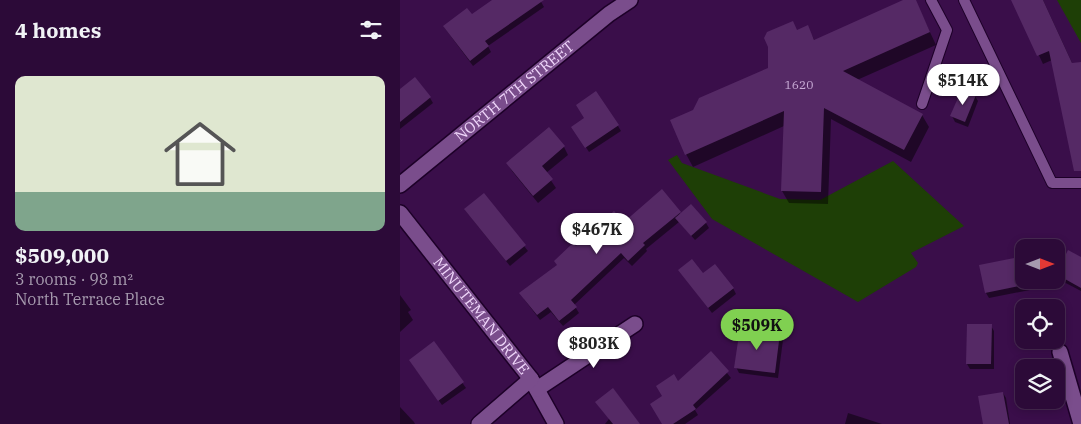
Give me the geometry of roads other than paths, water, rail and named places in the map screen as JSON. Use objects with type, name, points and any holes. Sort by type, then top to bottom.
[{"type":"street","name":"NORTH 7TH STREET","points":[[400,184],[602,20],[630,0]]},
{"type":"street","name":"MINUTEMAN DRIVE","points":[[400,213],[534,384],[556,424]]},
{"type":"street","points":[[479,424],[534,384],[635,324]]},
{"type":"street","points":[[1060,352],[1081,424]]},
{"type":"lane","points":[[922,104],[947,30],[930,0]]},
{"type":"lane","points":[[964,0],[1052,183],[1081,183]]}]
